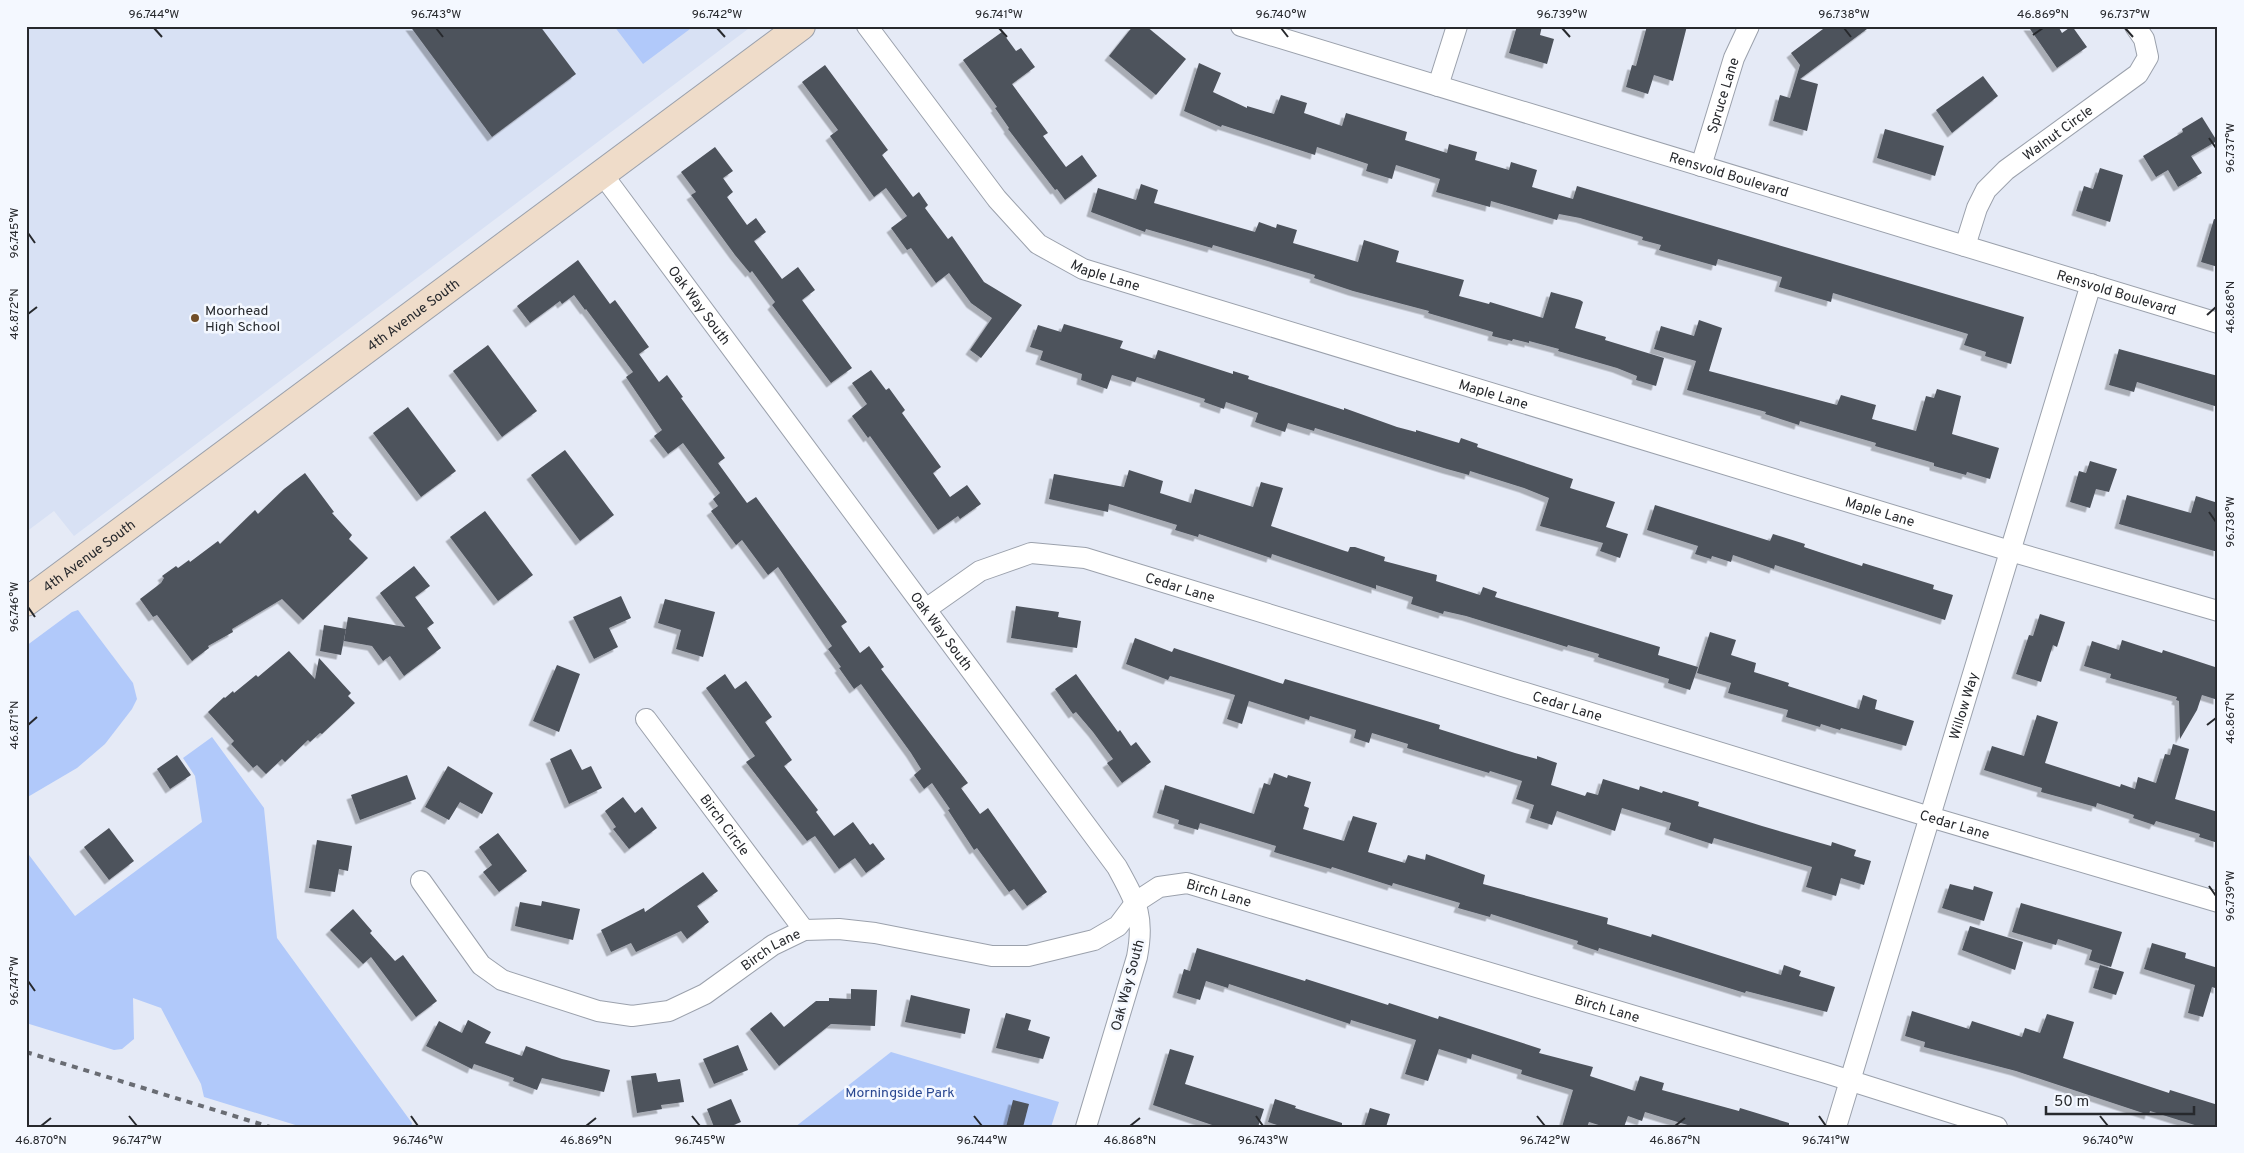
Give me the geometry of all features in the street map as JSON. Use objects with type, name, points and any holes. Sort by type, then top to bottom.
[{"type":"street","name":"4th Avenue South","points":[[26,602],[801,26]]},
{"type":"street","name":"Maple Lane","points":[[867,26],[997,200],[1038,244],[1083,269],[2010,551],[2218,611]]},
{"type":"street","name":"Rensvold Boulevard","points":[[1241,26],[2218,323]]},
{"type":"street","points":[[1438,86],[1457,26]]},
{"type":"street","name":"Spruce Lane","points":[[1701,166],[1734,58],[1749,26]]},
{"type":"street","name":"Walnut Circle","points":[[1965,246],[1977,208],[1986,190],[2006,170],[2138,74],[2148,57],[2144,39],[2135,26]]},
{"type":"street","name":"Oak Way South","points":[[603,175],[1118,867],[1136,902],[1142,933],[1137,957],[1086,1127]]},
{"type":"street","name":"Willow Way","points":[[1836,1127],[2091,284]]},
{"type":"street","name":"Cedar Lane","points":[[926,609],[980,571],[1031,553],[1086,558],[1930,817],[2218,902]]},
{"type":"street","name":"Birch Circle","points":[[646,719],[804,930]]},
{"type":"street","name":"Birch Lane","points":[[421,881],[481,965],[502,980],[598,1011],[632,1016],[669,1011],[705,994],[773,944],[804,930],[839,928],[875,933],[992,956],[1028,956],[1094,940],[1118,926],[1136,902],[1159,887],[1187,883],[1850,1081],[1997,1127]]},
{"type":"shaded area","name":"Moorhead High School","points":[[26,26],[752,26],[74,536],[54,511],[26,532]]},
{"type":"green space","points":[[614,26],[694,26],[643,64]]},
{"type":"green space","points":[[78,610],[133,683],[137,699],[132,709],[105,744],[77,768],[26,798],[26,646],[72,612]]},
{"type":"green space","points":[[212,737],[264,808],[277,938],[412,1123],[411,1127],[302,1127],[204,1097],[201,1084],[161,1008],[133,998],[134,1039],[122,1049],[114,1050],[26,1023],[26,851],[75,916],[202,822],[195,776],[183,758]]},
{"type":"green space","name":"Morningside Park","points":[[891,1052],[1059,1102],[1051,1127],[795,1127]]},
{"type":"building","points":[[410,26],[540,26],[576,74],[492,137]]},
{"type":"building","points":[[1133,26],[1146,26],[1186,59],[1156,95],[1109,56]]},
{"type":"building","points":[[1517,26],[1542,26],[1540,35],[1554,39],[1547,64],[1509,53]]},
{"type":"building","points":[[1647,26],[1687,26],[1673,81],[1654,75],[1648,94],[1626,87],[1632,65],[1636,66]]},
{"type":"building","points":[[1827,26],[1871,26],[1800,79],[1818,84],[1807,131],[1773,121],[1780,95],[1790,98],[1800,65],[1791,53]]},
{"type":"building","points":[[2028,26],[2058,26],[2062,33],[2072,26],[2087,47],[2057,68]]},
{"type":"building","points":[[1002,32],[1016,51],[1021,48],[1035,67],[1012,84],[1048,133],[1043,136],[1066,167],[1082,155],[1097,176],[1065,200],[1057,189],[1055,190],[1008,129],[995,108],[997,107],[963,60]]},
{"type":"building","points":[[1199,63],[1221,73],[1213,92],[1247,108],[1247,106],[1274,114],[1281,95],[1307,103],[1304,113],[1342,126],[1346,113],[1407,132],[1405,140],[1447,153],[1449,144],[1477,152],[1475,160],[1509,170],[1511,162],[1537,170],[1532,187],[1573,199],[1577,186],[2024,317],[2011,364],[1985,356],[1986,352],[1964,345],[1968,334],[1833,293],[1831,302],[1779,287],[1782,277],[1718,259],[1716,266],[1659,250],[1661,245],[1642,240],[1643,237],[1580,218],[1559,214],[1557,220],[1491,201],[1490,207],[1436,192],[1440,179],[1396,165],[1392,179],[1366,171],[1368,164],[1317,147],[1315,155],[1222,125],[1221,127],[1184,111]]},
{"type":"building","points":[[825,65],[888,150],[882,155],[913,197],[919,192],[928,205],[925,208],[948,239],[952,236],[984,282],[1022,305],[981,358],[970,350],[992,318],[971,303],[949,273],[936,283],[911,248],[907,250],[891,228],[907,216],[886,188],[874,197],[830,136],[838,130],[802,82]]},
{"type":"building","points":[[1983,76],[1998,96],[1952,133],[1936,110]]},
{"type":"building","points":[[2202,117],[2217,141],[2191,156],[2202,173],[2178,187],[2168,170],[2156,177],[2143,156],[2183,132],[2182,129]]},
{"type":"building","points":[[1885,129],[1944,146],[1935,176],[1877,158]]},
{"type":"building","points":[[715,147],[733,171],[723,178],[733,192],[727,197],[747,225],[756,218],[766,232],[754,241],[782,279],[798,267],[815,290],[802,300],[852,368],[831,383],[772,305],[775,302],[752,271],[750,273],[735,255],[691,195],[696,192],[681,172]]},
{"type":"building","points":[[2100,168],[2123,175],[2110,222],[2076,211],[2084,186],[2093,189]]},
{"type":"building","points":[[1141,184],[1158,190],[1154,203],[1255,232],[1259,222],[1276,228],[1277,224],[1297,230],[1293,243],[1358,262],[1364,240],[1399,251],[1396,262],[1464,280],[1459,296],[1489,304],[1490,302],[1543,318],[1551,292],[1580,300],[1583,302],[1575,328],[1606,337],[1605,340],[1664,358],[1656,386],[1636,380],[1637,376],[1617,368],[1558,351],[1559,349],[1529,341],[1529,343],[1513,339],[1512,341],[1492,336],[1493,332],[1428,313],[1429,311],[1353,291],[1314,278],[1315,275],[1213,245],[1212,248],[1146,229],[1145,232],[1091,212],[1098,188],[1136,200]]},
{"type":"building","points":[[2214,219],[2218,220],[2218,267],[2201,262]]},
{"type":"building","points":[[578,260],[610,304],[615,300],[649,347],[639,354],[659,382],[667,375],[683,397],[681,398],[725,458],[718,463],[747,503],[756,497],[847,622],[841,626],[860,653],[869,646],[884,667],[881,669],[968,783],[961,788],[980,814],[988,808],[1047,892],[1027,906],[1014,889],[1009,892],[977,848],[974,850],[932,783],[924,789],[914,775],[921,769],[911,753],[861,684],[854,689],[828,649],[832,646],[778,567],[768,575],[742,540],[736,545],[711,511],[718,506],[713,499],[720,493],[683,443],[668,454],[654,436],[662,430],[626,377],[633,372],[574,295],[562,304],[560,301],[530,323],[517,306]]},
{"type":"building","points":[[1699,320],[1722,328],[1709,371],[1837,405],[1841,395],[1876,405],[1872,419],[1916,431],[1926,396],[1934,398],[1937,389],[1961,396],[1952,434],[1999,448],[1990,479],[1967,472],[1966,475],[1934,466],[1934,463],[1875,446],[1876,443],[1800,421],[1799,425],[1765,414],[1766,412],[1687,390],[1696,361],[1654,349],[1661,326],[1694,336]]},
{"type":"building","points":[[1064,324],[1123,341],[1120,348],[1155,359],[1158,350],[1233,374],[1233,371],[1249,376],[1248,379],[1344,410],[1344,408],[1397,427],[1416,432],[1416,430],[1459,443],[1461,438],[1478,444],[1477,447],[1573,479],[1570,488],[1615,502],[1606,527],[1628,534],[1620,558],[1600,551],[1603,543],[1540,526],[1549,498],[1524,488],[1470,471],[1469,475],[1447,469],[1315,428],[1314,431],[1288,423],[1285,432],[1255,422],[1258,413],[1226,402],[1224,409],[1204,402],[1205,399],[1137,377],[1135,382],[1112,375],[1107,389],[1081,380],[1082,374],[1040,360],[1043,351],[1030,347],[1038,325],[1061,332]]},
{"type":"building","points":[[488,345],[537,411],[502,437],[453,371]]},
{"type":"building","points":[[2119,349],[2218,376],[2218,407],[2137,382],[2134,392],[2109,385]]},
{"type":"building","points":[[871,370],[886,390],[889,388],[905,410],[902,413],[941,467],[933,473],[950,497],[967,485],[981,504],[960,519],[958,516],[938,530],[870,436],[868,438],[852,416],[867,404],[852,383]]},
{"type":"building","points":[[408,407],[456,471],[421,497],[373,433]]},
{"type":"building","points":[[565,450],[614,515],[580,541],[531,475]]},
{"type":"building","points":[[2090,461],[2117,469],[2109,492],[2096,489],[2090,508],[2070,502],[2079,471],[2086,473]]},
{"type":"building","points":[[1129,470],[1163,481],[1160,493],[1191,503],[1195,489],[1253,507],[1261,482],[1283,488],[1271,526],[1348,552],[1350,547],[1355,547],[1385,557],[1384,561],[1437,575],[1436,581],[1480,595],[1483,587],[1497,592],[1495,597],[1660,647],[1658,655],[1698,667],[1690,690],[1668,683],[1669,679],[1598,657],[1599,654],[1568,645],[1567,647],[1466,616],[1444,611],[1443,614],[1411,604],[1413,597],[1376,585],[1376,589],[1272,554],[1271,558],[1199,534],[1198,537],[1175,530],[1177,525],[1109,504],[1108,512],[1049,499],[1054,474],[1124,487]]},
{"type":"building","points":[[305,473],[334,512],[332,513],[352,535],[349,539],[368,558],[303,620],[282,599],[232,629],[233,632],[208,646],[209,648],[192,661],[157,615],[153,617],[140,599],[161,583],[164,578],[162,576],[176,566],[178,568],[189,560],[190,562],[218,541],[220,544],[255,510],[258,514],[284,489]]},
{"type":"building","points":[[2127,495],[2191,513],[2196,496],[2218,503],[2218,552],[2119,524]]},
{"type":"building","points":[[1655,505],[1770,541],[1773,534],[1805,544],[1804,547],[1862,566],[1863,563],[1934,585],[1933,589],[1953,595],[1945,620],[1775,565],[1774,569],[1733,555],[1731,562],[1712,556],[1711,559],[1695,554],[1698,546],[1647,530]]},
{"type":"building","points":[[485,511],[533,575],[498,601],[450,537]]},
{"type":"building","points":[[414,566],[430,586],[415,597],[434,623],[427,628],[441,648],[404,676],[390,656],[383,661],[372,646],[344,641],[348,617],[405,627],[380,593]]},
{"type":"building","points":[[621,596],[631,618],[609,628],[618,647],[594,659],[573,617]]},
{"type":"building","points":[[665,599],[715,612],[703,657],[676,649],[681,630],[658,623]]},
{"type":"building","points":[[1016,606],[1059,612],[1058,617],[1081,621],[1077,648],[1011,638]]},
{"type":"building","points":[[2040,614],[2065,622],[2057,647],[2053,645],[2041,682],[2016,674],[2029,635],[2033,636]]},
{"type":"building","points":[[324,625],[346,629],[341,655],[320,651]]},
{"type":"building","points":[[1710,632],[1736,640],[1731,655],[1756,663],[1754,672],[1789,683],[1788,686],[1859,709],[1863,695],[1877,700],[1875,709],[1914,721],[1906,746],[1841,728],[1840,730],[1821,724],[1820,727],[1786,717],[1788,710],[1728,693],[1731,683],[1697,673]]},
{"type":"building","points":[[1135,638],[1172,652],[1174,648],[1283,684],[1285,679],[1440,725],[1439,729],[1515,753],[1537,759],[1537,756],[1557,763],[1551,785],[1585,796],[1587,792],[1598,795],[1603,779],[1639,790],[1640,786],[1699,802],[1698,806],[1762,826],[1831,846],[1832,842],[1856,850],[1854,856],[1871,861],[1864,885],[1841,878],[1836,896],[1806,887],[1812,867],[1714,838],[1712,844],[1669,830],[1671,823],[1622,808],[1615,831],[1557,811],[1552,825],[1530,818],[1534,805],[1516,799],[1522,781],[1407,748],[1408,744],[1372,733],[1369,743],[1354,738],[1356,730],[1310,716],[1309,720],[1249,701],[1242,724],[1227,719],[1235,695],[1170,676],[1168,680],[1126,664]]},
{"type":"building","points":[[2122,640],[2162,653],[2163,650],[2218,668],[2218,700],[2202,695],[2197,710],[2180,739],[2179,701],[2176,700],[2177,697],[2110,678],[2111,674],[2084,666],[2092,641],[2119,650]]},
{"type":"building","points":[[289,651],[315,679],[319,658],[351,693],[348,696],[355,703],[322,734],[320,733],[310,742],[308,740],[285,762],[282,759],[266,774],[257,765],[253,768],[231,744],[234,741],[208,712],[224,697],[233,691],[234,693],[256,675],[258,677]]},
{"type":"building","points":[[557,665],[580,674],[559,732],[533,721]]},
{"type":"building","points":[[725,674],[735,689],[746,681],[772,717],[765,722],[792,760],[784,766],[818,810],[816,812],[834,836],[853,822],[870,845],[873,843],[885,859],[866,873],[855,858],[839,869],[815,836],[807,841],[746,762],[755,756],[706,688]]},
{"type":"building","points":[[1076,674],[1118,732],[1120,730],[1131,746],[1136,742],[1151,762],[1122,783],[1107,763],[1113,759],[1076,712],[1073,714],[1055,689]]},
{"type":"building","points":[[2037,715],[2058,722],[2045,763],[2120,787],[2121,784],[2135,789],[2138,777],[2156,783],[2165,754],[2170,755],[2173,744],[2189,749],[2175,799],[2218,812],[2218,843],[2199,837],[2200,834],[2156,821],[2154,825],[2133,818],[2134,815],[2097,803],[2096,807],[2041,792],[2042,788],[1984,770],[1992,746],[2024,756]]},
{"type":"building","points":[[571,749],[582,770],[591,766],[602,788],[569,804],[550,759]]},
{"type":"building","points":[[177,755],[191,775],[170,789],[157,769]]},
{"type":"building","points":[[448,766],[493,793],[482,814],[460,802],[449,820],[425,807]]},
{"type":"building","points":[[1274,773],[1287,778],[1288,775],[1311,782],[1304,806],[1309,808],[1303,829],[1344,841],[1353,816],[1377,823],[1368,852],[1405,863],[1408,855],[1425,860],[1426,854],[1485,875],[1483,884],[1608,918],[1607,924],[1651,937],[1652,934],[1781,975],[1784,965],[1801,971],[1799,976],[1835,987],[1827,1012],[1746,991],[1745,993],[1599,948],[1598,951],[1577,944],[1578,941],[1491,914],[1490,917],[1458,908],[1460,903],[1393,883],[1392,886],[1332,867],[1331,869],[1274,852],[1276,846],[1200,823],[1198,830],[1178,824],[1179,820],[1157,813],[1165,785],[1254,814],[1264,783],[1270,785]]},
{"type":"building","points":[[407,775],[416,799],[360,820],[351,795]]},
{"type":"building","points":[[623,797],[635,813],[642,807],[657,828],[629,849],[613,829],[616,827],[605,811]]},
{"type":"building","points":[[109,828],[134,861],[109,880],[84,847]]},
{"type":"building","points":[[498,833],[527,871],[499,892],[483,872],[492,865],[479,847]]},
{"type":"building","points":[[317,840],[352,846],[348,871],[339,869],[335,892],[309,888]]},
{"type":"building","points":[[703,872],[718,891],[697,906],[709,922],[687,939],[681,931],[636,952],[631,943],[611,952],[601,930],[644,908],[645,912]]},
{"type":"building","points":[[1950,884],[1973,890],[1974,886],[1993,892],[1984,921],[1942,908]]},
{"type":"building","points":[[542,901],[580,909],[573,940],[515,926],[520,902],[541,906]]},
{"type":"building","points":[[2021,903],[2122,932],[2111,967],[2089,960],[2092,950],[2058,939],[2056,945],[2012,932]]},
{"type":"building","points":[[353,909],[372,931],[370,933],[395,961],[403,955],[437,1001],[416,1017],[371,957],[363,964],[330,930]]},
{"type":"building","points":[[1970,926],[2023,942],[2015,970],[1962,950]]},
{"type":"building","points":[[2152,943],[2186,953],[2185,958],[2218,968],[2218,989],[2212,987],[2203,1017],[2188,1013],[2195,985],[2144,969]]},
{"type":"building","points":[[1197,948],[1388,1005],[1389,1003],[1438,1019],[1439,1016],[1541,1049],[1539,1053],[1593,1067],[1590,1076],[1635,1091],[1640,1076],[1664,1083],[1662,1090],[1739,1111],[1740,1108],[1789,1123],[1789,1127],[1694,1127],[1645,1112],[1642,1121],[1628,1116],[1624,1127],[1605,1127],[1589,1122],[1587,1127],[1562,1127],[1573,1090],[1521,1074],[1522,1070],[1472,1054],[1471,1059],[1439,1049],[1428,1081],[1405,1074],[1416,1040],[1351,1020],[1350,1024],[1229,984],[1228,988],[1206,981],[1200,1000],[1177,993],[1184,969],[1190,971]]},
{"type":"building","points":[[2100,965],[2124,972],[2116,995],[2093,988]]},
{"type":"building","points":[[851,989],[877,990],[875,1026],[831,1024],[779,1066],[750,1029],[771,1012],[784,1027],[816,1001],[829,1001],[829,998],[851,999]]},
{"type":"building","points":[[911,995],[970,1009],[965,1034],[905,1022]]},
{"type":"building","points":[[1912,1011],[1969,1029],[1972,1021],[2022,1037],[2025,1028],[2040,1033],[2047,1014],[2074,1022],[2063,1058],[2169,1093],[2170,1090],[2218,1105],[2218,1127],[2201,1127],[2150,1111],[2149,1115],[2016,1071],[1924,1047],[1925,1042],[1905,1036]]},
{"type":"building","points":[[1006,1013],[1031,1020],[1028,1030],[1050,1037],[1043,1059],[996,1048]]},
{"type":"building","points":[[468,1020],[491,1032],[485,1043],[522,1056],[526,1046],[562,1059],[610,1070],[604,1092],[542,1078],[537,1090],[513,1081],[514,1078],[474,1064],[472,1069],[426,1046],[439,1021],[462,1033]]},
{"type":"building","points":[[738,1045],[748,1070],[714,1084],[703,1059]]},
{"type":"building","points":[[1170,1049],[1194,1056],[1185,1084],[1264,1109],[1258,1127],[1218,1127],[1153,1105]]},
{"type":"building","points":[[656,1073],[658,1082],[680,1079],[684,1102],[661,1105],[662,1109],[637,1113],[631,1076]]},
{"type":"building","points":[[731,1099],[741,1122],[729,1127],[714,1127],[707,1109]]},
{"type":"building","points":[[1275,1099],[1296,1106],[1295,1108],[1342,1123],[1342,1127],[1283,1127],[1268,1122]]},
{"type":"building","points":[[1013,1100],[1029,1104],[1023,1127],[1006,1127]]},
{"type":"building","points":[[1370,1108],[1390,1114],[1386,1127],[1364,1127]]},
{"type":"railway","points":[[26,1052],[270,1127]]},
{"type":"place","name":"Moorhead High School","points":[[195,318]]}]
